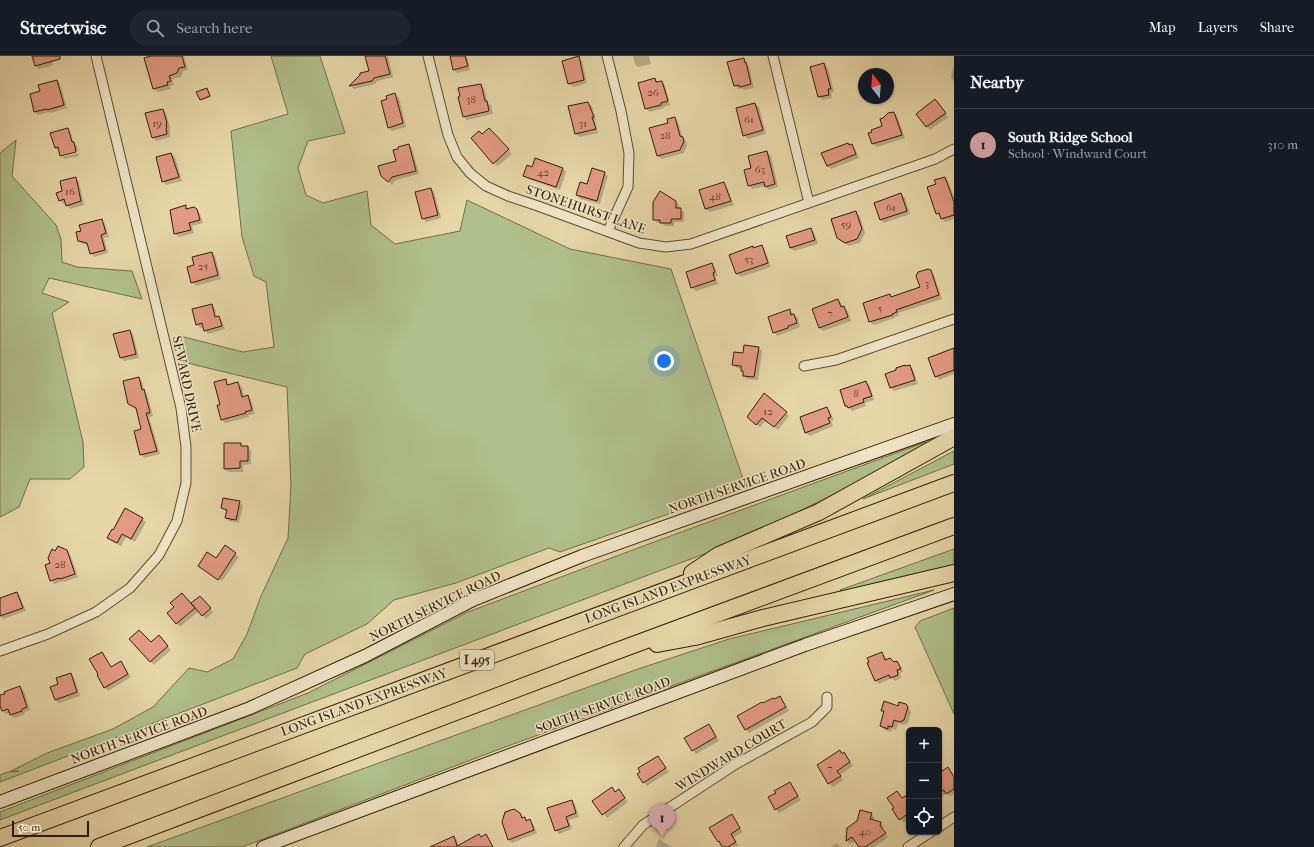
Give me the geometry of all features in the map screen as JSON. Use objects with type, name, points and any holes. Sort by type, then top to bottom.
[{"type":"highway","points":[[671,587],[719,555],[819,512],[954,437]]},
{"type":"highway","name":"LONG ISLAND EXPRESSWAY","points":[[0,838],[671,587],[954,483]]},
{"type":"highway","points":[[98,847],[606,655],[954,526]]},
{"type":"highway","points":[[606,655],[695,637],[757,620],[954,573]]},
{"type":"main road","name":"NORTH SERVICE ROAD","points":[[0,802],[250,708],[365,656],[473,600],[582,556],[954,424]]},
{"type":"main road","name":"SOUTH SERVICE ROAD","points":[[263,847],[798,648],[954,594]]},
{"type":"street","name":"SEWARD DRIVE","points":[[0,651],[48,634],[96,612],[130,588],[159,554],[177,521],[186,484],[186,447],[181,408],[96,56]]},
{"type":"street","name":"STONEHURST LANE","points":[[428,56],[448,135],[457,157],[470,173],[486,186],[508,196],[639,243],[666,247],[691,244],[936,158],[954,149]]},
{"type":"street","points":[[607,56],[621,111],[629,153],[628,187],[608,231]]},
{"type":"street","points":[[774,56],[809,203]]},
{"type":"street","points":[[804,366],[836,360],[954,319]]},
{"type":"street","name":"WINDWARD COURT","points":[[624,847],[643,825],[736,764],[812,722],[827,707],[827,697]]},
{"type":"street","points":[[942,825],[954,817]]},
{"type":"street","points":[[908,847],[926,835]]},
{"type":"green space","points":[[271,56],[320,56],[345,133],[308,141],[298,168],[306,195],[323,203],[367,191],[371,225],[395,244],[460,231],[467,200],[570,249],[671,269],[743,479],[748,486],[560,552],[549,548],[456,583],[394,600],[367,624],[305,654],[297,668],[0,782],[0,775],[8,772],[19,771],[11,771],[47,753],[113,729],[153,707],[189,668],[207,672],[233,659],[247,634],[261,596],[288,538],[291,486],[287,387],[183,362],[180,336],[243,352],[274,347],[266,282],[254,276],[242,237],[231,131],[288,114]]},
{"type":"green space","points":[[16,140],[12,176],[56,225],[61,239],[62,262],[77,267],[132,271],[142,299],[49,278],[42,293],[69,302],[52,313],[83,442],[84,467],[70,479],[30,479],[19,507],[0,517],[0,153]]},
{"type":"green space","points":[[926,442],[925,447],[741,540],[0,820],[0,812],[308,693],[468,612]]},
{"type":"green space","points":[[954,451],[954,464],[863,499]]},
{"type":"green space","points":[[954,549],[954,567],[849,593],[840,590]]},
{"type":"green space","points":[[934,590],[497,750],[242,847],[147,847],[638,669],[729,639]]},
{"type":"green space","points":[[954,608],[954,714],[915,627],[920,621]]},
{"type":"building","points":[[32,56],[60,56],[60,59],[35,66]]},
{"type":"building","points":[[151,56],[182,56],[185,67],[179,68],[177,73],[169,76],[171,81],[167,82],[168,85],[153,89],[144,58]]},
{"type":"building","points":[[365,56],[385,56],[390,74],[374,78],[372,81],[349,86],[360,75],[360,73],[369,71]]},
{"type":"building","points":[[450,56],[465,56],[468,66],[453,70]]},
{"type":"building","points":[[579,56],[584,80],[568,84],[562,61]]},
{"type":"building","points":[[744,58],[751,84],[740,87],[739,85],[734,86],[727,62]]},
{"type":"building","points":[[824,63],[831,89],[828,89],[829,95],[818,97],[810,67]]},
{"type":"building","points":[[655,78],[656,82],[662,81],[668,101],[661,103],[661,105],[645,109],[638,83]]},
{"type":"building","points":[[57,80],[64,105],[34,112],[30,94],[40,91],[38,85]]},
{"type":"building","points":[[481,84],[489,111],[463,117],[458,97],[460,96],[458,88]]},
{"type":"building","points":[[207,88],[210,96],[200,100],[196,92]]},
{"type":"building","points":[[395,93],[403,123],[388,128],[381,101],[387,99],[386,96]]},
{"type":"building","points":[[935,99],[946,113],[926,127],[916,114]]},
{"type":"building","points":[[588,102],[594,117],[592,117],[596,129],[575,134],[568,106]]},
{"type":"building","points":[[755,103],[763,130],[743,136],[736,108]]},
{"type":"building","points":[[163,109],[167,123],[167,134],[152,138],[145,113]]},
{"type":"building","points":[[894,112],[902,135],[872,144],[868,133],[872,132],[871,130],[882,126],[880,119],[888,113]]},
{"type":"building","points":[[675,117],[680,136],[683,137],[684,141],[680,150],[657,156],[649,128],[668,123],[667,119]]},
{"type":"building","points":[[68,128],[72,142],[74,142],[76,152],[60,156],[58,147],[55,148],[50,133]]},
{"type":"building","points":[[489,128],[509,149],[493,164],[471,138],[479,131],[482,134]]},
{"type":"building","points":[[848,143],[849,145],[852,144],[856,154],[827,166],[821,153]]},
{"type":"building","points":[[409,144],[416,171],[392,177],[388,182],[381,176],[378,166],[396,161],[393,150]]},
{"type":"building","points":[[767,151],[775,184],[765,187],[764,182],[748,186],[744,170],[751,168],[748,156]]},
{"type":"building","points":[[171,153],[179,177],[162,182],[156,157]]},
{"type":"building","points":[[535,158],[563,168],[556,187],[523,176],[527,165],[532,167]]},
{"type":"building","points":[[592,168],[605,172],[597,201],[576,195],[580,182],[587,184]]},
{"type":"building","points":[[76,177],[81,201],[66,206],[64,199],[59,201],[56,193],[62,191],[60,181]]},
{"type":"building","points":[[945,177],[954,202],[954,215],[941,219],[939,213],[936,214],[927,187],[936,184],[934,180]]},
{"type":"building","points":[[724,182],[731,201],[705,209],[699,190]]},
{"type":"building","points":[[431,188],[438,215],[422,219],[415,192]]},
{"type":"building","points":[[660,191],[676,201],[676,208],[681,208],[681,219],[671,219],[671,223],[660,223],[660,220],[653,220],[653,202]]},
{"type":"building","points":[[901,193],[907,211],[880,220],[874,203]]},
{"type":"building","points":[[186,205],[186,209],[194,207],[197,209],[200,220],[189,223],[191,230],[174,234],[170,210]]},
{"type":"building","points":[[856,211],[862,229],[857,239],[845,243],[837,238],[831,219]]},
{"type":"building","points":[[102,219],[106,233],[101,235],[105,250],[90,254],[87,243],[78,241],[76,232],[81,231],[79,225]]},
{"type":"building","points":[[811,228],[815,240],[790,248],[786,236]]},
{"type":"building","points":[[762,245],[768,263],[736,274],[729,255],[753,246],[753,248]]},
{"type":"building","points":[[212,252],[218,275],[191,283],[187,267],[194,265],[192,257]]},
{"type":"building","points":[[712,263],[715,272],[713,273],[715,280],[691,288],[686,272]]},
{"type":"building","points":[[928,269],[931,270],[939,295],[896,310],[897,312],[892,314],[893,315],[869,322],[863,303],[890,294],[891,297],[920,287],[916,276],[918,272]]},
{"type":"building","points":[[838,299],[841,307],[844,306],[848,317],[819,328],[812,309]]},
{"type":"building","points":[[212,304],[215,317],[219,316],[222,326],[204,331],[202,323],[196,325],[192,309]]},
{"type":"building","points":[[790,309],[791,315],[794,314],[797,323],[773,333],[768,317]]},
{"type":"building","points":[[130,330],[136,354],[120,358],[113,334]]},
{"type":"building","points":[[744,345],[759,347],[754,377],[743,376],[741,366],[732,365],[734,352],[743,353]]},
{"type":"building","points":[[954,348],[954,370],[935,377],[928,358]]},
{"type":"building","points":[[905,365],[910,365],[915,380],[890,388],[885,374]]},
{"type":"building","points":[[139,377],[142,390],[144,389],[150,413],[146,413],[157,451],[140,455],[134,431],[141,429],[136,408],[128,404],[123,381]]},
{"type":"building","points":[[226,379],[227,385],[238,382],[242,397],[248,395],[252,410],[221,420],[217,405],[220,405],[214,382]]},
{"type":"building","points":[[866,381],[872,396],[863,399],[864,402],[848,408],[845,406],[840,390]]},
{"type":"building","points":[[764,393],[787,412],[774,427],[762,418],[756,425],[747,417]]},
{"type":"building","points":[[827,407],[831,417],[828,418],[830,423],[805,433],[800,417]]},
{"type":"building","points":[[224,443],[241,443],[241,446],[248,446],[248,461],[240,461],[240,468],[224,469]]},
{"type":"building","points":[[223,498],[240,501],[236,520],[225,518],[227,510],[221,508]]},
{"type":"building","points":[[125,508],[143,518],[131,539],[122,534],[117,543],[107,538]]},
{"type":"building","points":[[225,545],[236,553],[218,580],[198,566],[207,552],[216,558]]},
{"type":"building","points":[[58,546],[67,550],[75,574],[50,581],[45,565],[50,563],[48,558],[52,549],[55,551]]},
{"type":"building","points":[[17,592],[23,608],[0,616],[0,598]]},
{"type":"building","points":[[182,593],[195,608],[176,624],[167,613],[174,607],[170,603]]},
{"type":"building","points":[[200,596],[211,608],[202,616],[191,603]]},
{"type":"building","points":[[139,630],[151,642],[159,635],[168,646],[150,662],[129,639]]},
{"type":"building","points":[[102,652],[111,667],[121,661],[128,674],[104,688],[89,659]]},
{"type":"building","points":[[882,652],[885,660],[890,658],[894,662],[897,661],[901,669],[897,670],[898,675],[890,678],[889,675],[875,681],[867,663],[869,662],[867,658]]},
{"type":"building","points":[[71,673],[77,692],[55,700],[50,687],[58,684],[56,678]]},
{"type":"building","points":[[20,686],[27,707],[22,709],[22,711],[10,715],[8,709],[2,711],[0,706],[0,695]]},
{"type":"building","points":[[780,696],[786,707],[745,730],[737,716],[762,702],[763,703]]},
{"type":"building","points":[[884,701],[898,706],[899,702],[906,704],[908,707],[904,720],[900,722],[894,720],[892,727],[888,726],[888,729],[880,726],[884,711],[881,711]]},
{"type":"building","points":[[709,724],[716,737],[692,751],[684,738]]},
{"type":"building","points":[[840,750],[842,754],[844,752],[850,762],[837,771],[841,776],[828,784],[817,765]]},
{"type":"building","points":[[658,756],[666,768],[643,783],[637,774],[640,772],[638,768]]},
{"type":"building","points":[[948,767],[954,777],[954,789],[946,794],[944,790],[942,791],[942,771]]},
{"type":"building","points":[[790,782],[798,796],[775,810],[768,797],[776,793],[774,791]]},
{"type":"building","points":[[612,787],[615,792],[619,789],[625,798],[602,815],[592,801]]},
{"type":"building","points":[[897,791],[902,798],[906,796],[906,815],[899,820],[892,809],[894,808],[887,798]]},
{"type":"building","points":[[572,800],[576,813],[566,817],[569,826],[555,831],[547,808]]},
{"type":"building","points":[[514,809],[520,813],[522,818],[525,817],[526,821],[530,819],[534,830],[508,840],[502,822],[505,812]]},
{"type":"building","points":[[860,810],[872,813],[870,819],[881,822],[880,826],[886,833],[865,847],[859,847],[852,837],[846,841],[847,828],[857,821]]},
{"type":"building","points":[[732,814],[740,828],[731,834],[736,842],[728,847],[722,847],[709,828]]},
{"type":"building","points":[[479,834],[481,837],[486,834],[493,847],[430,847],[454,836],[457,846]]},
{"type":"place","name":"South Ridge School","points":[[662,837]]}]
